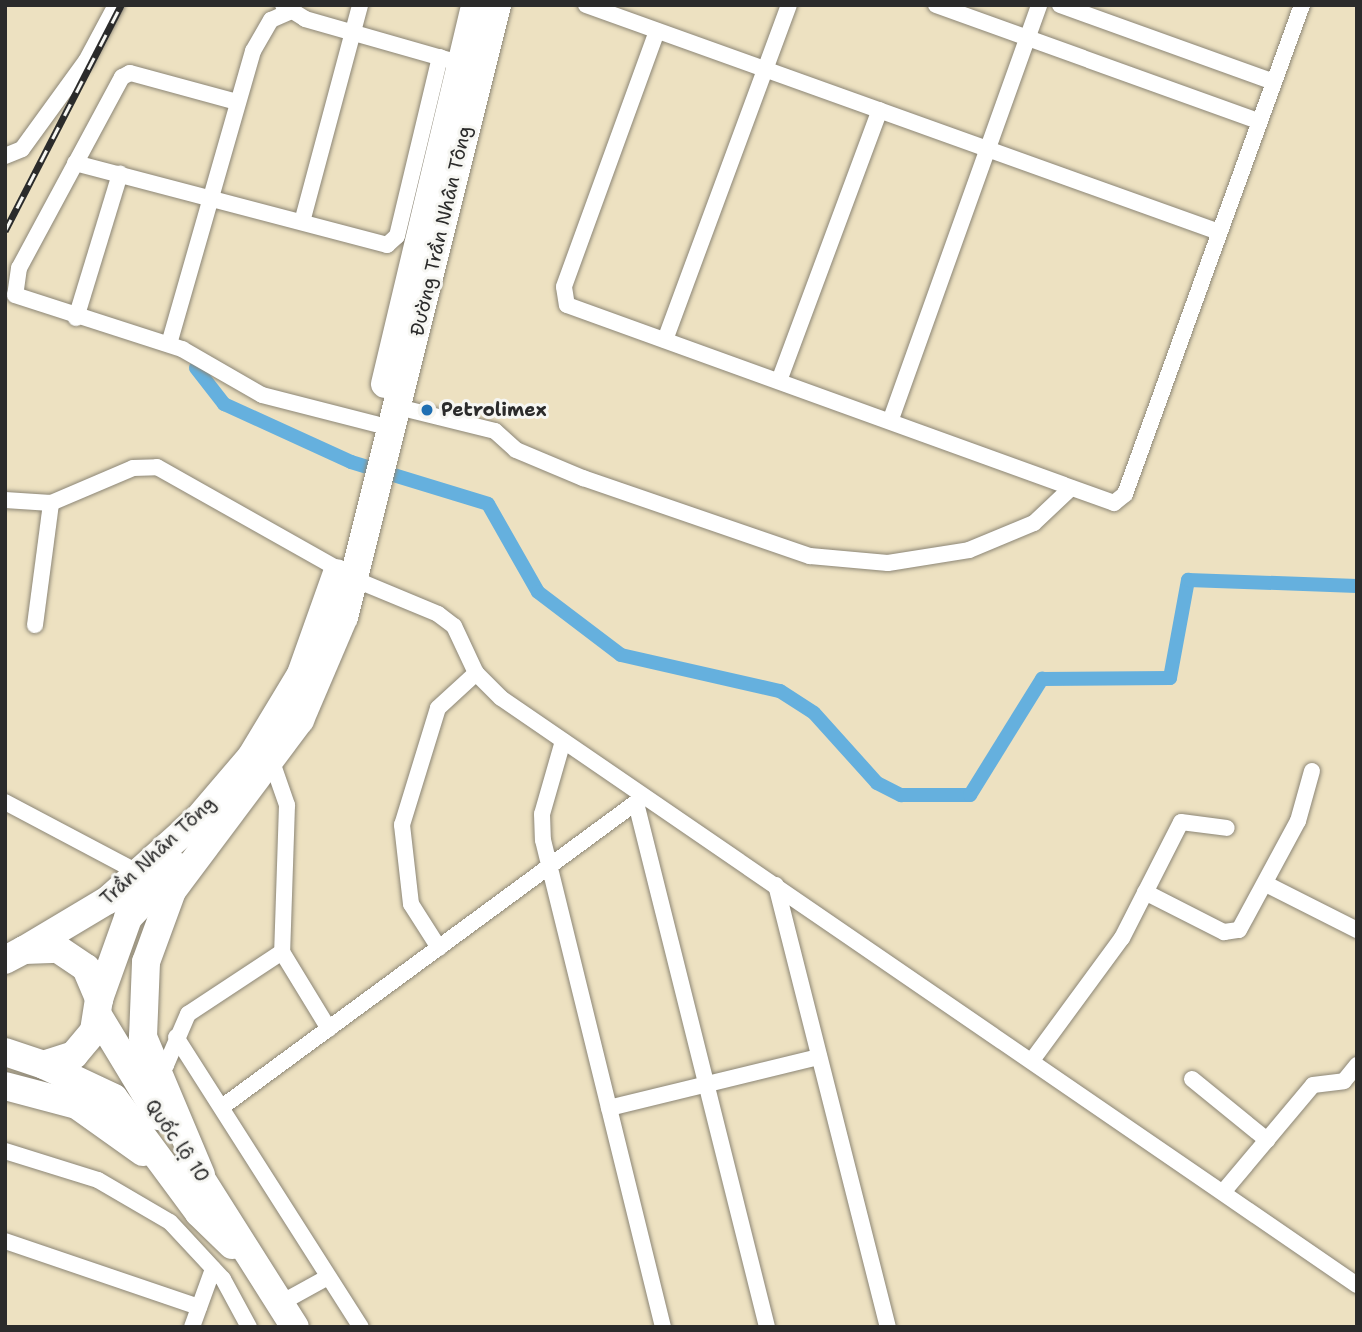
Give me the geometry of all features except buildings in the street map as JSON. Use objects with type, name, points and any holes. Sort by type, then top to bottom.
[{"type":"highway","name":"Đường Trần Nhân Tông","points":[[378,455],[376,424],[475,5]]},
{"type":"highway","name":"Đường Trần Nhân Tông","points":[[378,455],[398,407],[460,62],[497,5]]},
{"type":"highway","name":"Trần Nhân Tông","points":[[192,1183],[143,1037],[141,988],[153,939],[172,891],[272,762],[315,689],[378,455]]},
{"type":"highway","name":"Trần Nhân Tông","points":[[15,955],[65,929],[139,873],[197,820],[251,757],[301,674],[346,574]]},
{"type":"highway","name":"Trần Nhân Tông","points":[[44,1065],[80,1050],[99,1008],[128,918],[233,814]]},
{"type":"highway","name":"Quốc lộ 10","points":[[15,955],[41,947],[73,956],[86,968],[99,1008],[192,1183]]},
{"type":"highway","name":"Quốc lộ 10","points":[[9,1057],[44,1065],[114,1098],[192,1183],[287,1315]]},
{"type":"highway","name":"Quốc lộ 10","points":[[5,1086],[104,1119],[192,1183]]},
{"type":"street","points":[[5,156],[22,149],[86,61],[117,5]]},
{"type":"street","points":[[302,222],[360,5]]},
{"type":"street","points":[[586,5],[989,147],[1219,232]]},
{"type":"street","points":[[665,340],[789,5]]},
{"type":"street","points":[[936,5],[1259,121]]},
{"type":"street","points":[[891,419],[1039,5]]},
{"type":"street","points":[[1060,5],[1274,82]]},
{"type":"street","points":[[657,31],[563,293],[567,305],[891,419],[1114,503],[1125,494],[1302,5]]},
{"type":"street","points":[[75,163],[120,174],[212,198],[302,222],[392,243],[460,62],[352,34],[286,8],[260,35],[237,102],[212,198],[169,344]]},
{"type":"street","points":[[237,102],[130,73],[117,83],[13,286],[22,302],[169,344],[262,395],[376,424]]},
{"type":"street","points":[[779,381],[880,110]]},
{"type":"street","points":[[76,318],[120,174]]},
{"type":"street","points":[[398,407],[495,431],[516,450],[583,478],[810,556],[888,563],[969,550],[1034,523],[1071,488]]},
{"type":"street","points":[[5,500],[51,503],[133,468],[157,467],[346,574],[454,626],[476,673],[501,698],[563,741],[639,801],[776,885],[1033,1059],[1357,1285]]},
{"type":"street","points":[[35,625],[51,503]]},
{"type":"street","points":[[439,948],[411,904],[402,825],[438,708],[476,673]]},
{"type":"street","points":[[563,741],[542,814],[550,866],[663,1327]]},
{"type":"street","points":[[272,762],[287,805],[282,952],[329,1029]]},
{"type":"street","points":[[1145,892],[1233,933],[1266,884],[1298,821],[1312,771]]},
{"type":"street","points":[[222,1107],[639,801]]},
{"type":"street","points":[[639,801],[767,1327]]},
{"type":"street","points":[[5,802],[139,873]]},
{"type":"street","points":[[1033,1059],[1122,938],[1181,822],[1227,828]]},
{"type":"street","points":[[1266,884],[1357,930]]},
{"type":"street","points":[[776,885],[888,1327]]},
{"type":"street","points":[[153,1072],[166,1065],[188,1014],[282,952]]},
{"type":"street","points":[[176,1037],[361,1327]]},
{"type":"street","points":[[609,1108],[819,1057]]},
{"type":"street","points":[[1224,1191],[1313,1086],[1344,1081],[1357,1065]]},
{"type":"street","points":[[1192,1079],[1266,1140]]},
{"type":"street","points":[[5,1151],[98,1180],[170,1222],[213,1269],[249,1327]]},
{"type":"street","points":[[5,1241],[199,1307]]},
{"type":"street","points":[[192,1327],[213,1269]]},
{"type":"street","points":[[287,1315],[328,1277]]},
{"type":"waterway","points":[[196,368],[224,404],[351,462],[488,504],[538,592],[621,655],[780,691],[814,713],[877,783],[901,795],[970,795],[1042,679],[1170,678],[1188,580],[1357,586]]},
{"type":"railway","points":[[5,231],[121,5]]},
{"type":"place","name":"Petrolimex","points":[[427,410]]}]
